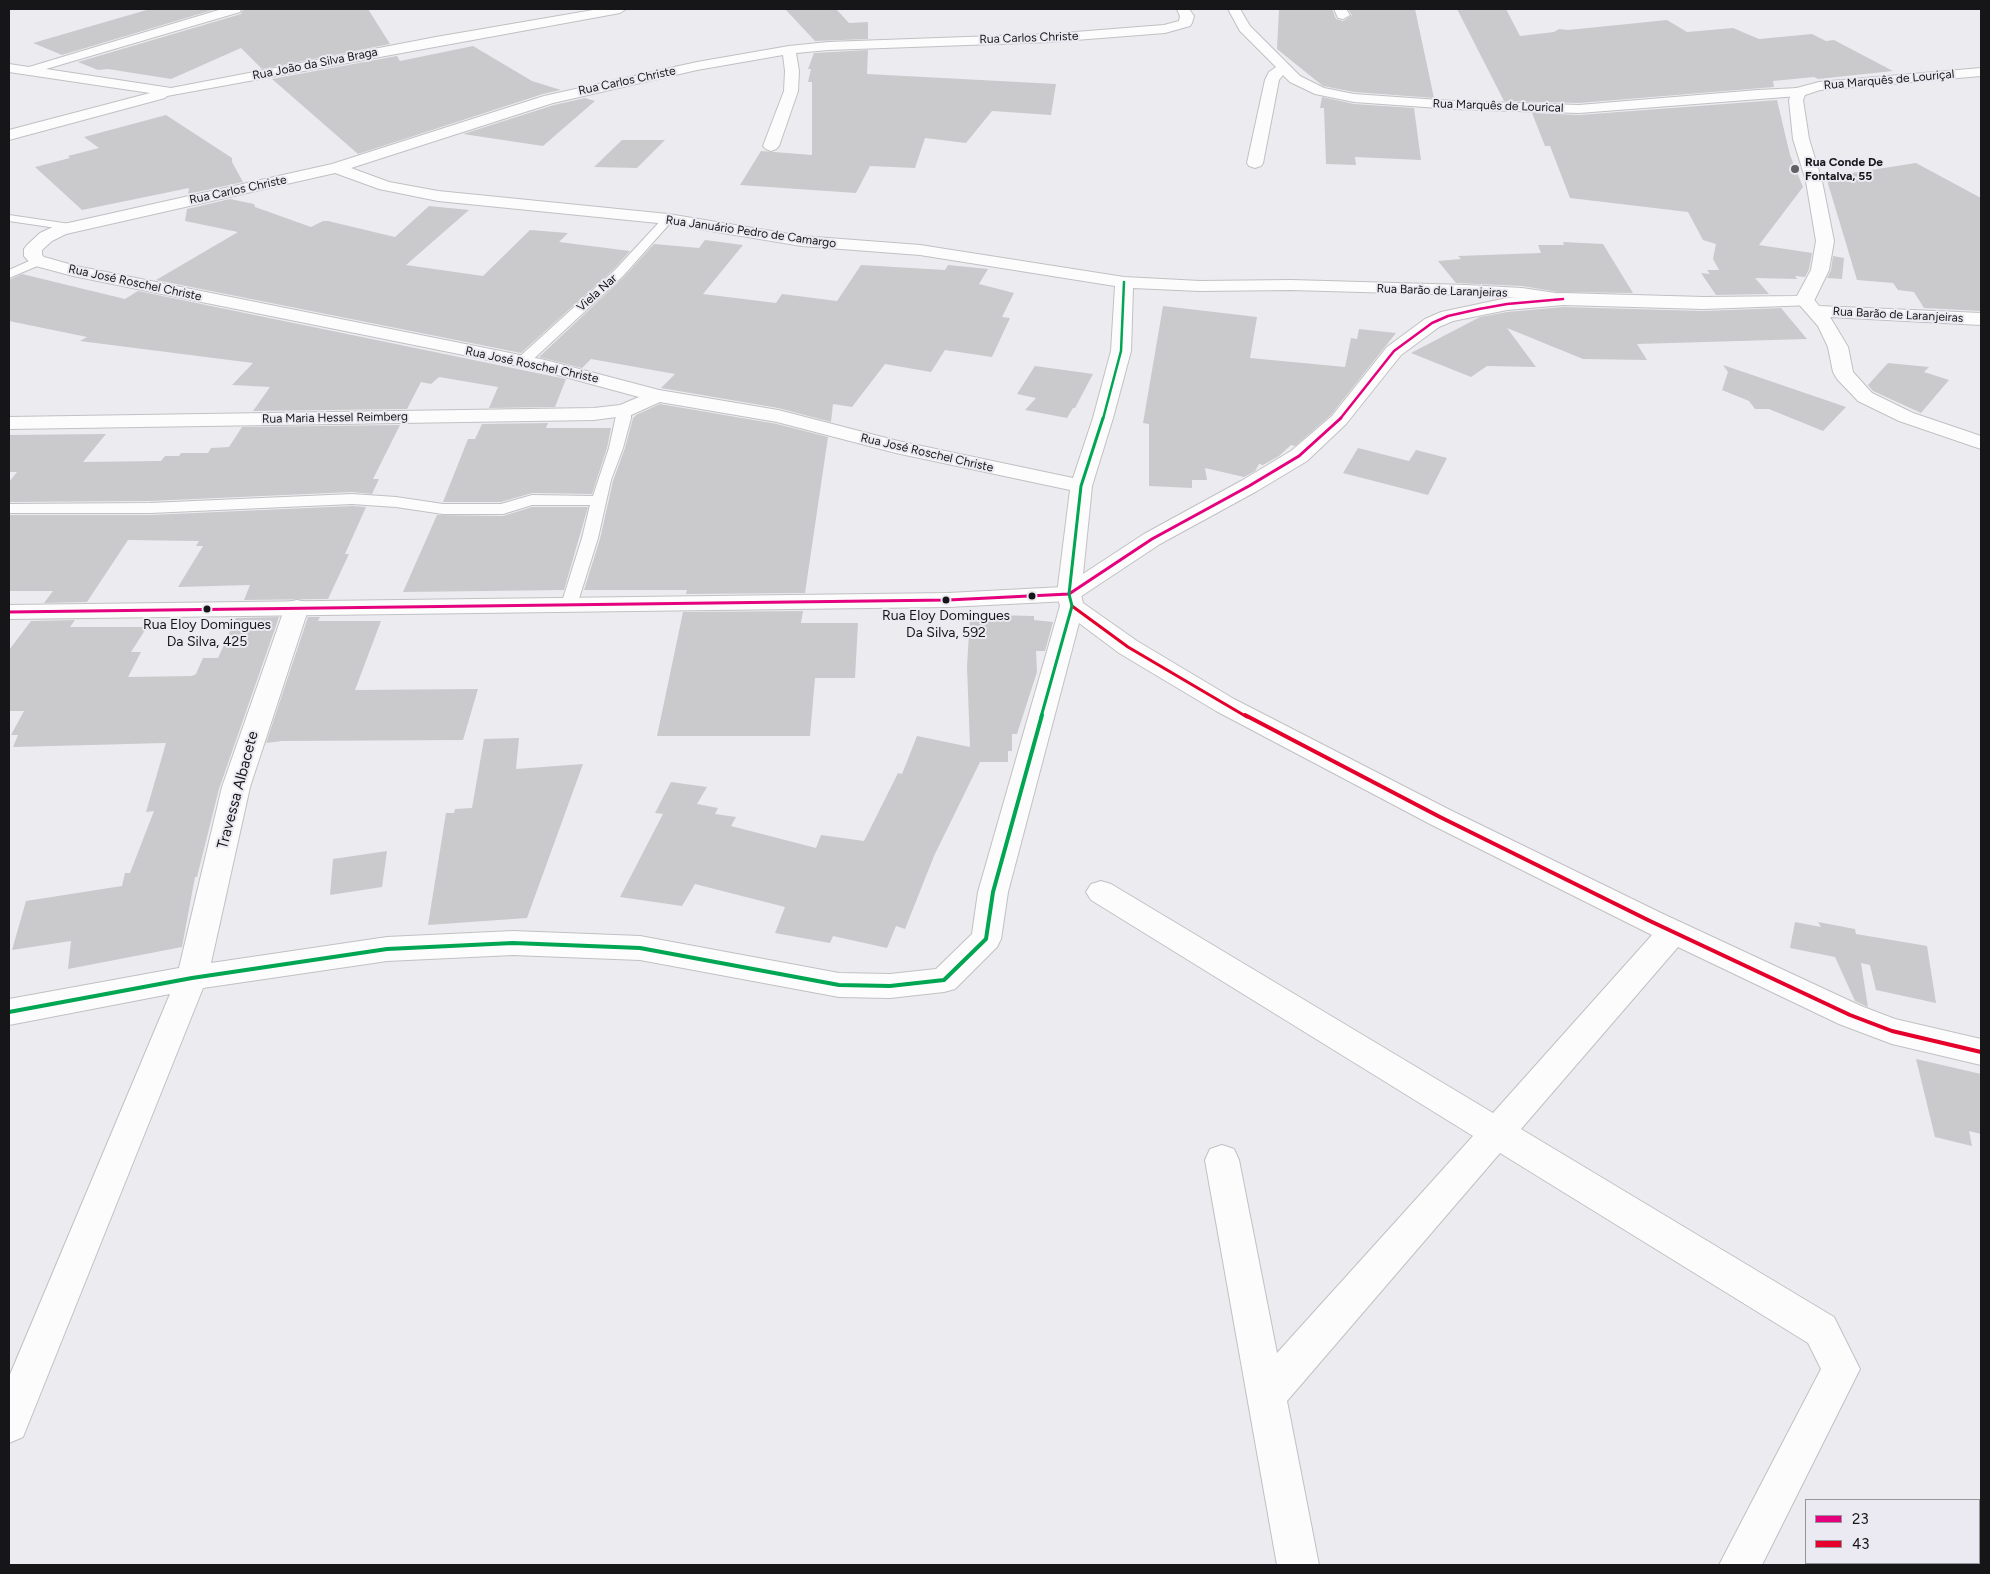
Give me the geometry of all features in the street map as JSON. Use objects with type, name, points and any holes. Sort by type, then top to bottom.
[{"type":"street","points":[[26,71],[235,9]]},
{"type":"street","points":[[555,9],[567,18]]},
{"type":"street","name":"Rua João da Silva Braga","points":[[9,68],[172,92],[436,41],[620,9]]},
{"type":"street","name":"Rua Carlos Christe","points":[[70,227],[336,168],[560,96],[697,66],[789,50],[889,42],[1050,38],[1165,29],[1185,23],[1186,16],[1183,9]]},
{"type":"street","name":"Rua Marquês de Lourical","points":[[1234,9],[1245,28],[1295,78],[1306,85],[1334,95],[1372,100],[1434,104],[1579,109],[1798,92]]},
{"type":"street","points":[[770,146],[791,91],[792,71],[789,50]]},
{"type":"street","points":[[1255,162],[1272,80],[1274,75],[1285,67]]},
{"type":"street","name":"Rua Marquês de Louriçal","points":[[1798,92],[1819,86],[1981,72]]},
{"type":"street","points":[[9,135],[172,92]]},
{"type":"street","points":[[1798,92],[1796,100],[1801,139],[1814,181],[1825,241],[1820,270],[1807,294],[1810,306],[1826,324],[1838,347],[1843,372],[1847,380],[1866,397],[1906,417],[1981,444]]},
{"type":"street","name":"Rua Januário Pedro de Camargo","points":[[336,168],[385,186],[438,196],[668,219],[802,241],[940,252],[1124,282],[1200,286],[1259,285]]},
{"type":"street","points":[[38,261],[33,256],[33,249],[39,242],[52,233],[70,227]]},
{"type":"street","name":"Rua José Roschel Christe","points":[[38,261],[152,287],[522,362],[658,396],[778,416],[896,447],[1081,486]]},
{"type":"street","points":[[9,1012],[192,978],[387,949],[513,942],[640,948],[839,985],[890,986],[944,980],[986,939],[993,892],[1070,600],[1081,486],[1105,411],[1120,351],[1124,282]]},
{"type":"street","name":"Rua Barão de Laranjeiras","points":[[1259,285],[1466,290],[1522,293],[1563,299],[1810,306],[1981,319]]},
{"type":"street","points":[[9,612],[297,607],[1070,600],[1152,539],[1249,486],[1299,456],[1339,420],[1394,351],[1414,334],[1432,323],[1448,316],[1479,309],[1507,304],[1563,299]]},
{"type":"street","name":"Rua Maria Hessel Reimberg","points":[[9,423],[594,414],[624,411],[658,396]]},
{"type":"street","points":[[1070,600],[1128,647],[1225,705],[1440,818],[1673,932],[1850,1015],[1883,1028],[1981,1052]]},
{"type":"street","name":"Travessa Albacete","points":[[9,1424],[192,978],[236,787],[297,607]]},
{"type":"street","points":[[1101,892],[1821,1330],[1841,1369],[1740,1565]]},
{"type":"street","points":[[1266,1395],[1673,932]]},
{"type":"street","points":[[1222,1160],[1298,1565]]},
{"type":"lane","points":[[9,218],[70,227]]},
{"type":"lane","name":"Viela Nar","points":[[522,362],[620,273],[668,219]]},
{"type":"lane","points":[[9,274],[38,261]]},
{"type":"lane","points":[[569,605],[590,538],[598,501],[616,448],[624,411]]},
{"type":"lane","points":[[9,509],[150,508],[352,499],[396,502],[443,509],[503,509],[532,500],[598,501]]},
{"type":"building","points":[[150,9],[216,9],[62,55],[33,43]]},
{"type":"building","points":[[243,9],[368,9],[390,44],[262,69],[241,48],[171,79],[108,69],[98,70],[78,62],[241,14]]},
{"type":"building","points":[[785,9],[836,9],[849,23],[868,22],[868,39],[815,41]]},
{"type":"building","points":[[1279,9],[1332,9],[1336,19],[1343,21],[1352,15],[1348,9],[1415,9],[1434,98],[1354,92],[1323,86],[1277,49]]},
{"type":"building","points":[[1457,9],[1506,9],[1520,36],[1554,32],[1559,29],[1568,30],[1667,20],[1687,32],[1733,28],[1759,39],[1812,34],[1826,41],[1834,40],[1893,71],[1818,79],[1814,77],[1773,81],[1774,87],[1579,103],[1504,101]]},
{"type":"building","points":[[473,46],[532,81],[561,90],[543,94],[358,154],[272,79],[397,56],[400,61]]},
{"type":"building","points":[[868,50],[867,74],[1056,84],[1051,115],[992,111],[966,143],[925,138],[915,168],[870,166],[856,193],[740,185],[761,151],[812,155],[812,82],[808,82],[811,69],[808,69],[814,53]]},
{"type":"building","points":[[1322,97],[1354,104],[1414,108],[1421,160],[1355,157],[1356,165],[1326,164],[1324,108],[1320,108]]},
{"type":"building","points":[[585,98],[595,101],[543,146],[463,134],[554,105]]},
{"type":"building","points":[[1777,100],[1790,155],[1803,187],[1759,245],[1812,253],[1809,269],[1805,277],[1795,276],[1797,279],[1755,278],[1769,294],[1716,295],[1701,273],[1710,274],[1707,270],[1719,270],[1713,259],[1716,244],[1703,240],[1688,212],[1570,198],[1550,146],[1545,146],[1532,113],[1579,115]]},
{"type":"building","points":[[166,115],[232,158],[232,162],[243,182],[188,194],[189,188],[82,210],[35,167],[99,148],[84,137]]},
{"type":"building","points":[[622,140],[665,140],[637,168],[594,167]]},
{"type":"building","points":[[1916,163],[1981,198],[1981,311],[1924,308],[1914,292],[1898,290],[1893,283],[1857,280],[1826,177]]},
{"type":"building","points":[[230,199],[254,204],[255,207],[311,227],[323,221],[328,221],[395,237],[429,206],[469,210],[406,265],[483,276],[530,230],[568,233],[559,242],[630,251],[614,269],[521,353],[156,280],[238,232],[185,221],[187,209]]},
{"type":"building","points":[[705,240],[743,245],[703,294],[776,303],[782,294],[837,301],[861,265],[945,270],[948,265],[988,269],[979,284],[1014,293],[1002,317],[1010,318],[992,357],[945,350],[931,372],[885,364],[852,407],[833,404],[831,422],[778,408],[661,388],[675,374],[591,359],[582,368],[539,357],[624,277],[654,244],[699,248]]},
{"type":"building","points":[[1563,242],[1603,244],[1633,293],[1558,292],[1522,286],[1456,283],[1438,261],[1461,259],[1458,256],[1541,253],[1538,245],[1564,245]]},
{"type":"building","points":[[1833,256],[1844,258],[1842,279],[1827,278],[1831,270]]},
{"type":"building","points":[[22,274],[125,299],[138,291],[566,379],[555,407],[489,408],[498,387],[439,377],[431,384],[421,382],[407,409],[253,411],[270,387],[232,385],[253,363],[80,341],[87,337],[9,321],[9,280]]},
{"type":"building","points":[[1163,306],[1257,317],[1250,358],[1345,367],[1351,338],[1357,339],[1359,329],[1396,333],[1331,415],[1295,446],[1291,445],[1279,456],[1263,465],[1259,464],[1255,471],[1244,477],[1205,468],[1207,480],[1192,480],[1192,488],[1149,486],[1149,424],[1143,423]]},
{"type":"building","points":[[1563,307],[1704,311],[1781,308],[1807,339],[1637,344],[1647,360],[1583,359],[1507,328],[1536,367],[1487,366],[1471,377],[1411,353],[1480,317],[1507,312]]},
{"type":"building","points":[[1888,363],[1929,367],[1924,372],[1949,380],[1921,413],[1873,391],[1868,385]]},
{"type":"building","points":[[1723,365],[1846,407],[1823,431],[1769,409],[1755,409],[1749,401],[1722,390],[1728,372]]},
{"type":"building","points":[[1035,366],[1093,374],[1075,408],[1073,408],[1067,418],[1025,410],[1036,398],[1017,394]]},
{"type":"building","points":[[660,404],[777,424],[828,437],[805,593],[686,594],[687,590],[584,590],[600,539],[613,481],[633,418]]},
{"type":"building","points":[[548,423],[546,428],[611,428],[607,448],[592,494],[532,493],[501,502],[443,502],[468,439],[475,439],[482,424]]},
{"type":"building","points":[[400,425],[373,479],[379,479],[372,494],[352,492],[150,501],[9,502],[9,482],[17,472],[9,472],[9,435],[106,434],[83,462],[161,461],[165,456],[179,456],[181,453],[208,453],[211,448],[229,447],[242,427]]},
{"type":"building","points":[[1358,448],[1409,461],[1416,450],[1447,458],[1428,495],[1343,473]]},
{"type":"building","points":[[352,506],[366,507],[345,554],[349,554],[328,599],[244,600],[250,585],[178,587],[203,546],[196,546],[199,541],[128,540],[87,602],[44,603],[53,591],[9,591],[9,515],[150,515]]},
{"type":"building","points":[[532,507],[588,507],[564,590],[403,592],[437,515],[503,516]]},
{"type":"building","points":[[803,611],[801,623],[858,623],[855,678],[815,678],[810,736],[657,736],[683,612]]},
{"type":"building","points":[[992,615],[1034,616],[1034,620],[1053,622],[1045,651],[1036,651],[1037,672],[1017,734],[1012,734],[1012,751],[1008,751],[1008,762],[980,762],[934,856],[905,929],[896,926],[887,948],[833,936],[830,943],[775,933],[785,907],[695,884],[682,906],[620,897],[663,814],[655,813],[671,782],[707,787],[697,804],[718,808],[715,814],[736,817],[731,826],[816,848],[821,835],[864,841],[898,773],[902,774],[917,736],[970,747],[967,666],[970,618],[992,619]]},
{"type":"building","points":[[279,617],[219,789],[197,877],[195,877],[182,947],[68,969],[71,941],[12,950],[26,901],[122,886],[125,873],[130,873],[154,811],[146,812],[166,743],[13,747],[18,735],[11,735],[24,711],[9,711],[9,650],[31,621],[75,620],[70,627],[147,627],[131,652],[141,652],[128,677],[192,676],[196,674],[203,658],[218,658],[236,618]]},
{"type":"building","points":[[308,617],[320,617],[318,621],[381,621],[355,690],[478,689],[463,740],[282,741],[266,743]]},
{"type":"building","points":[[519,738],[516,769],[583,764],[527,918],[428,925],[446,813],[454,813],[455,809],[472,808],[484,739]]},
{"type":"building","points":[[387,851],[382,887],[330,895],[333,859]]},
{"type":"building","points":[[1795,922],[1821,927],[1818,922],[1855,929],[1856,934],[1927,946],[1936,1003],[1876,990],[1870,965],[1861,963],[1868,1007],[1855,1001],[1835,957],[1790,948]]},
{"type":"building","points":[[1916,1059],[1981,1074],[1981,1134],[1969,1131],[1972,1146],[1935,1137]]},
{"type":"transit line","points":[[9,1012],[192,978],[387,949],[513,943],[640,948],[839,985],[890,986],[944,980],[986,939],[993,892],[1072,606],[1069,594],[1081,486],[1103,418],[1121,351],[1124,282]]},
{"type":"transit line","name":"23","points":[[9,612],[948,600],[1069,594],[1152,539],[1249,486],[1299,456],[1339,420],[1394,351],[1432,323],[1448,316],[1479,309],[1507,304],[1563,299]]},
{"type":"transit line","name":"43","points":[[1072,606],[1128,647],[1225,705],[1440,817],[1650,921],[1850,1015],[1892,1031],[1981,1052]]},
{"type":"place","name":"Rua Conde De Fontalva, 55","points":[[1795,169]]},
{"type":"place","name":"Rua Eloy Domingues Da Silva, 592","points":[[946,600]]},
{"type":"place","name":"Rua Eloy Domingues Da Silva, 425","points":[[207,609]]}]
